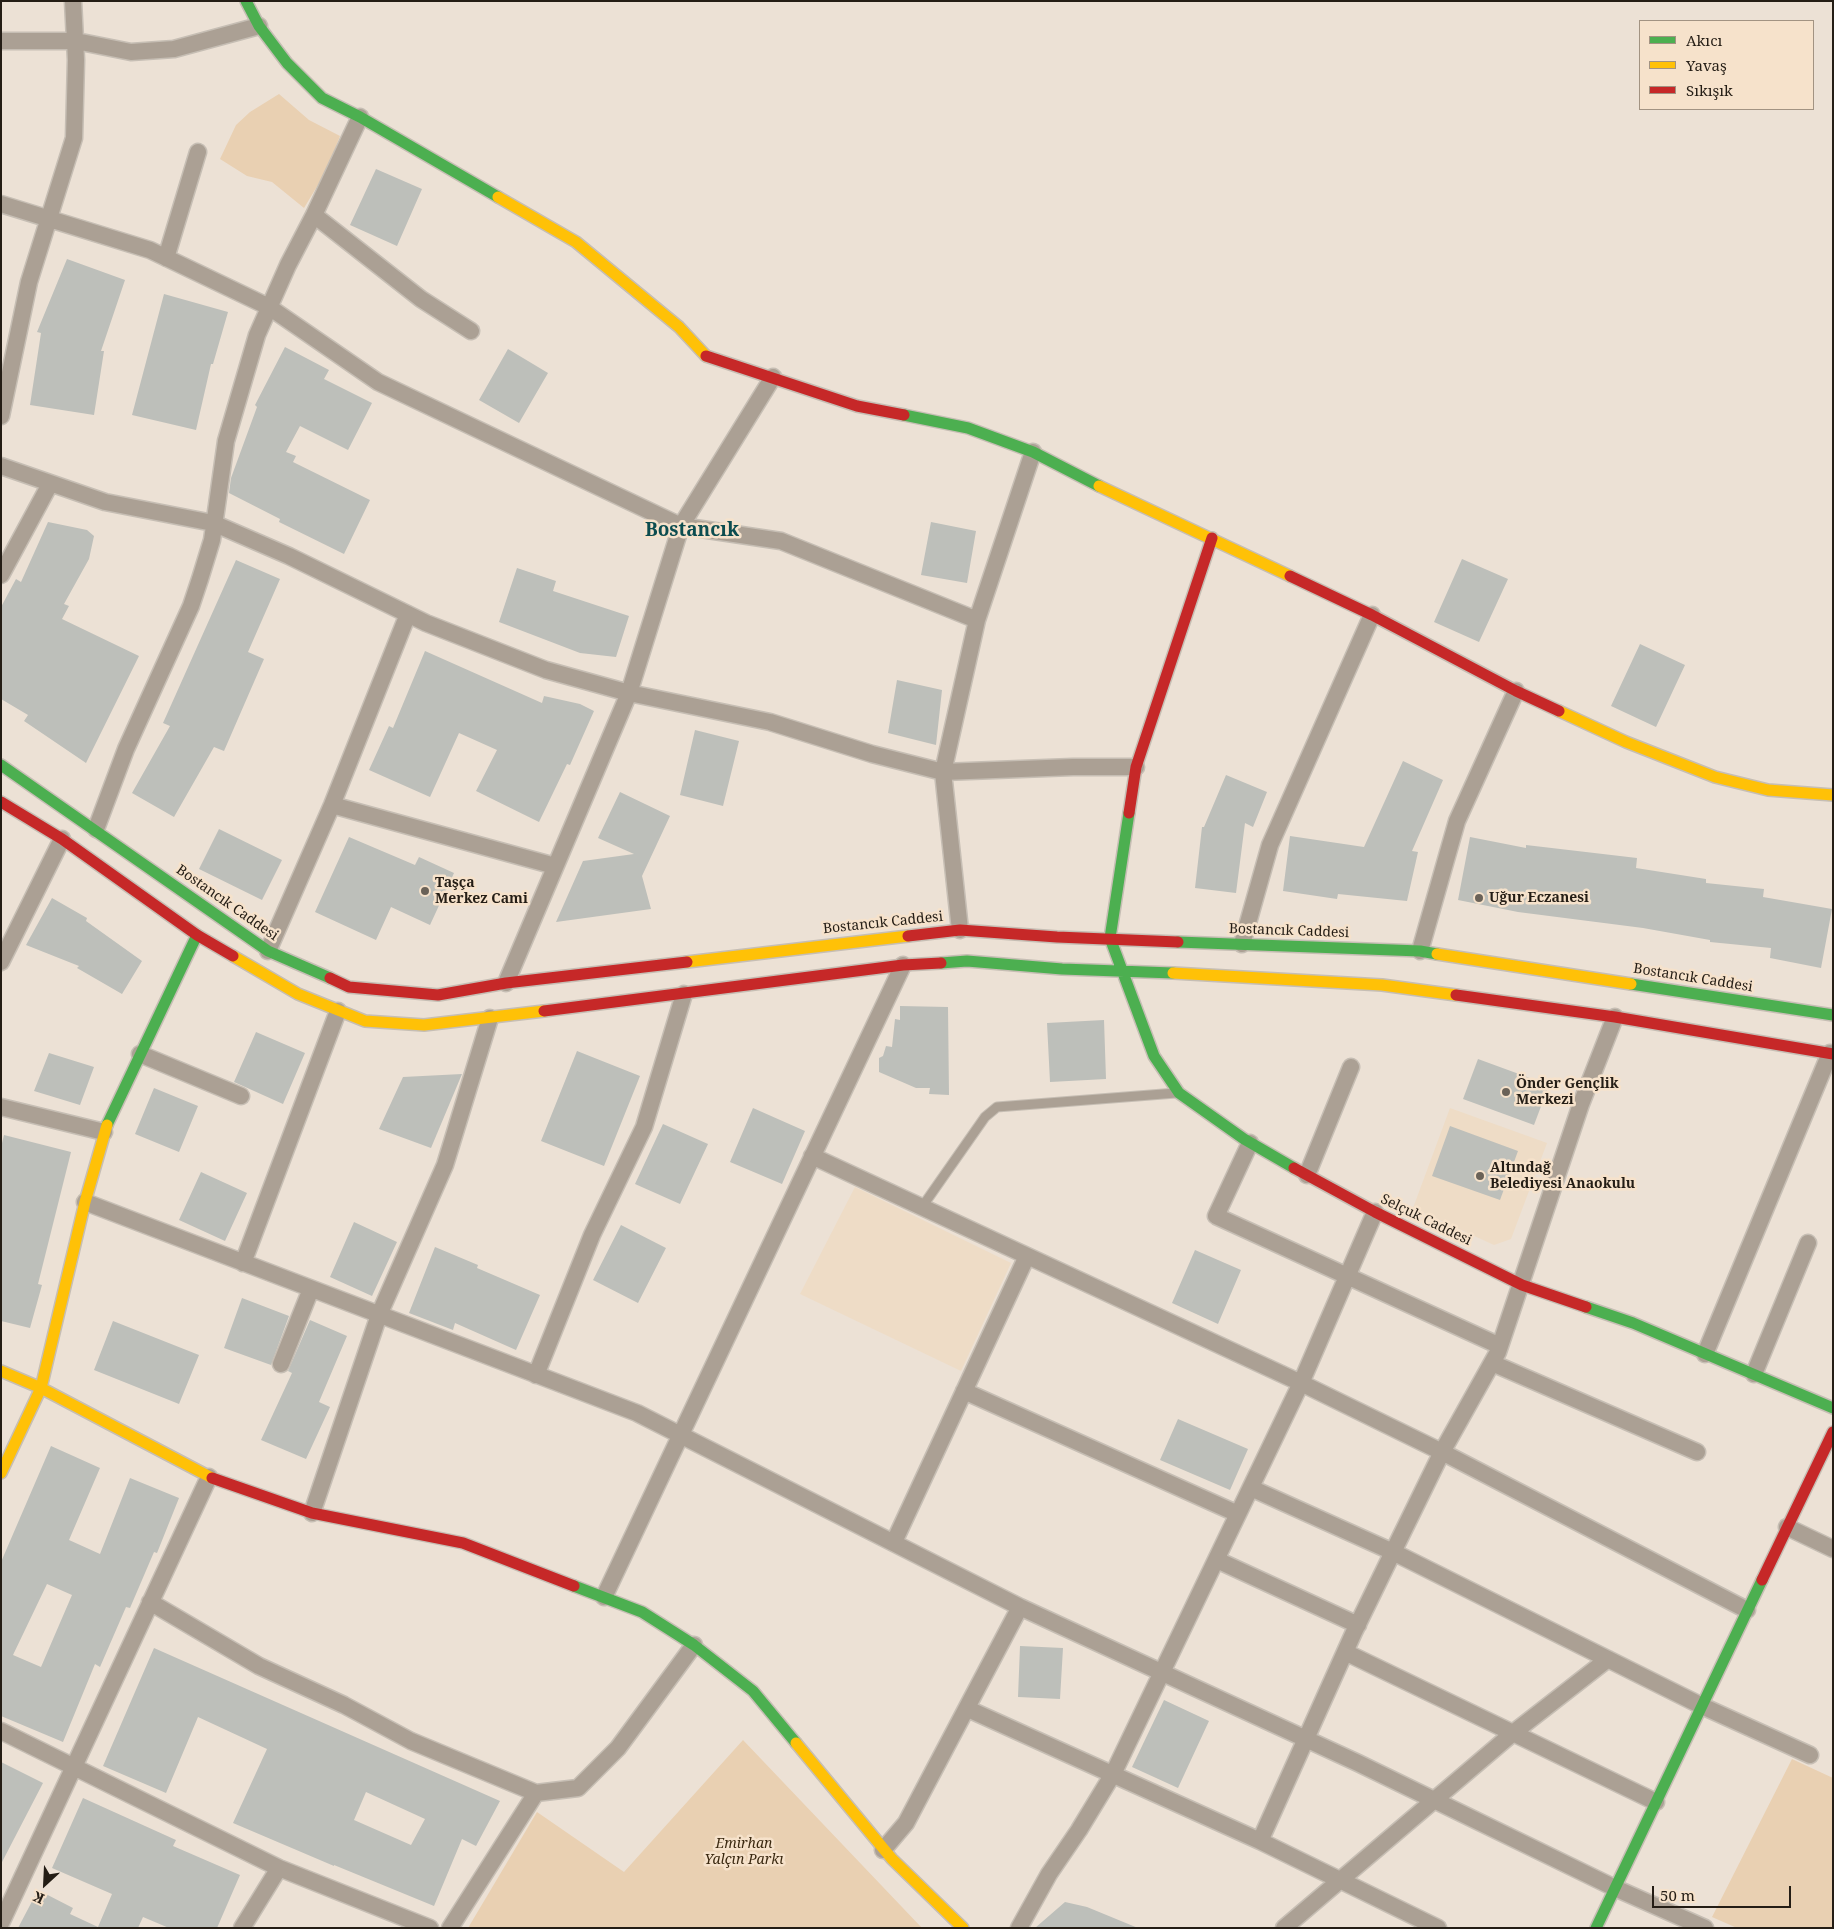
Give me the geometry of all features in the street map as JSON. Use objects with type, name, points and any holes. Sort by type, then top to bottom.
[{"type":"street","points":[[1,416],[29,282],[74,138],[76,41],[73,1]]},
{"type":"street","points":[[246,1],[259,26],[287,63],[322,98],[360,117],[576,242],[679,327],[703,355],[857,406],[968,428],[1033,452],[1089,481],[1372,615],[1516,691],[1626,742],[1715,777],[1768,790],[1833,795]]},
{"type":"street","points":[[1,41],[76,41],[131,52],[174,49],[259,26]]},
{"type":"street","points":[[96,829],[126,749],[191,606],[212,540],[226,440],[257,335],[360,117]]},
{"type":"street","points":[[166,258],[198,152]]},
{"type":"street","points":[[1,204],[150,250],[269,307],[378,382],[682,526],[782,541],[977,620]]},
{"type":"street","points":[[314,215],[421,299],[471,331]]},
{"type":"street","points":[[506,983],[629,693],[682,526],[773,377]]},
{"type":"street","points":[[960,930],[943,772],[977,620],[1033,452]]},
{"type":"street","points":[[1,466],[105,502],[213,523],[289,556],[408,614],[546,670],[629,693],[770,722],[872,754],[943,772],[1073,767],[1136,768]]},
{"type":"street","points":[[1,575],[50,484]]},
{"type":"street","points":[[1110,938],[1136,768],[1212,538]]},
{"type":"street","points":[[268,951],[332,805],[408,614]]},
{"type":"street","points":[[1242,944],[1270,845],[1372,615]]},
{"type":"street","points":[[1420,951],[1457,820],[1516,691]]},
{"type":"street","name":"Bostancık Caddesi","points":[[1,765],[96,829],[268,951],[349,987],[438,995],[506,983],[960,930],[1057,937],[1420,951],[1833,1015]]},
{"type":"street","points":[[1,802],[62,839],[197,935],[298,994],[365,1021],[414,1024],[490,1018],[903,966],[966,961],[1062,969],[1382,985],[1616,1017],[1831,1053],[1705,1354]]},
{"type":"street","points":[[332,805],[555,866]]},
{"type":"street","points":[[3,955],[62,839]]},
{"type":"street","points":[[1,1473],[41,1388],[85,1202],[104,1132],[197,935]]},
{"type":"street","name":"Selçuk Caddesi","points":[[1110,938],[1154,1056],[1179,1093],[1250,1143],[1375,1212],[1522,1285],[1633,1323],[1833,1408]]},
{"type":"street","points":[[604,1597],[679,1434],[903,966]]},
{"type":"street","points":[[536,1374],[592,1236],[644,1127],[684,994]]},
{"type":"street","points":[[242,1262],[338,1011]]},
{"type":"street","points":[[1260,1841],[1358,1624],[1442,1452],[1500,1346],[1522,1285],[1581,1104],[1616,1017]]},
{"type":"street","points":[[312,1513],[378,1315],[445,1165],[490,1018]]},
{"type":"street","points":[[140,1054],[241,1096]]},
{"type":"street","points":[[1307,1175],[1351,1067]]},
{"type":"street","points":[[1,1108],[104,1132]]},
{"type":"street","points":[[1250,1143],[1216,1216],[1500,1346]]},
{"type":"street","points":[[812,1156],[1301,1383],[1442,1452],[1747,1610]]},
{"type":"street","points":[[85,1202],[636,1413],[1020,1607],[1306,1738],[1615,1888],[1705,1928]]},
{"type":"street","points":[[1019,1928],[1049,1874],[1079,1830],[1113,1774],[1301,1383],[1375,1212]]},
{"type":"street","points":[[1754,1374],[1808,1243]]},
{"type":"street","points":[[894,1542],[1027,1256]]},
{"type":"street","points":[[281,1364],[311,1289]]},
{"type":"street","points":[[1492,1363],[1697,1452]]},
{"type":"street","points":[[1,1371],[41,1388],[209,1477],[312,1513],[463,1543],[642,1612],[694,1645],[752,1691],[884,1850],[964,1928]]},
{"type":"street","points":[[964,1391],[1238,1514]]},
{"type":"street","points":[[1596,1928],[1833,1432]]},
{"type":"street","points":[[1,1923],[209,1477]]},
{"type":"street","points":[[1251,1488],[1393,1552],[1702,1706],[1810,1755]]},
{"type":"street","points":[[1787,1527],[1833,1549]]},
{"type":"street","points":[[1216,1560],[1358,1624]]},
{"type":"street","points":[[150,1602],[260,1666],[344,1705],[412,1741],[536,1793],[578,1788],[618,1748],[694,1645]]},
{"type":"street","points":[[884,1850],[906,1822],[968,1709],[1020,1607]]},
{"type":"street","points":[[1345,1652],[1656,1802]]},
{"type":"street","points":[[1284,1928],[1513,1733],[1608,1659]]},
{"type":"street","points":[[968,1709],[1260,1841],[1438,1928]]},
{"type":"street","points":[[1,1731],[278,1868],[430,1928]]},
{"type":"street","points":[[450,1928],[536,1793]]},
{"type":"street","points":[[242,1928],[278,1868]]},
{"type":"lane","points":[[922,1207],[985,1117],[997,1107],[1179,1093]]},
{"type":"shaded area","name":"Altındağ Belediyesi Anaokulu","points":[[1450,1108],[1547,1143],[1511,1239],[1494,1245],[1413,1208]]},
{"type":"shaded area","points":[[855,1187],[1011,1263],[961,1371],[800,1294]]},
{"type":"green space","points":[[279,94],[309,120],[340,136],[327,170],[304,208],[272,182],[247,176],[220,159],[236,125],[250,112]]},
{"type":"green space","name":"Emirhan Yalçın Parkı","points":[[743,1740],[922,1928],[468,1928],[537,1812],[624,1872]]},
{"type":"green space","points":[[1792,1759],[1833,1778],[1833,1928],[1737,1928],[1712,1917]]},
{"type":"building","points":[[376,169],[422,189],[397,246],[350,225]]},
{"type":"building","points":[[67,259],[125,280],[101,351],[104,351],[94,415],[30,405],[41,333],[37,332]]},
{"type":"building","points":[[164,294],[228,312],[213,364],[211,364],[196,430],[132,415]]},
{"type":"building","points":[[285,347],[329,370],[324,379],[372,403],[348,450],[300,426],[286,452],[296,456],[293,462],[370,500],[344,554],[279,522],[280,519],[229,493],[231,478],[257,407],[255,405]]},
{"type":"building","points":[[508,349],[548,373],[519,423],[479,400]]},
{"type":"building","points":[[48,522],[87,530],[94,536],[89,559],[64,604],[69,606],[62,619],[139,656],[86,763],[24,721],[28,715],[1,699],[1,607],[16,579],[21,582]]},
{"type":"building","points":[[931,522],[976,531],[967,583],[921,575]]},
{"type":"building","points":[[1462,559],[1508,579],[1479,642],[1434,622]]},
{"type":"building","points":[[236,560],[280,579],[248,652],[264,659],[224,751],[214,747],[174,817],[132,793],[170,726],[163,723]]},
{"type":"building","points":[[517,568],[556,581],[553,591],[629,616],[616,657],[580,653],[499,622]]},
{"type":"building","points":[[1640,644],[1685,665],[1656,727],[1611,706]]},
{"type":"building","points":[[425,651],[542,703],[544,696],[580,704],[594,711],[570,765],[567,764],[539,822],[476,791],[497,750],[459,733],[430,797],[369,770],[389,726],[393,728]]},
{"type":"building","points":[[897,680],[942,690],[936,745],[888,733]]},
{"type":"building","points":[[695,730],[739,741],[723,806],[680,795]]},
{"type":"building","points":[[1403,761],[1443,780],[1412,851],[1418,852],[1407,901],[1338,894],[1337,899],[1283,891],[1290,836],[1364,847]]},
{"type":"building","points":[[1226,775],[1267,792],[1253,827],[1245,823],[1236,893],[1195,888],[1202,827],[1204,827]]},
{"type":"building","points":[[620,792],[670,816],[642,876],[651,909],[556,922],[583,861],[634,854],[598,838]]},
{"type":"building","points":[[219,829],[282,860],[262,900],[199,869]]},
{"type":"building","points":[[349,837],[415,865],[419,857],[454,873],[430,925],[391,907],[376,940],[315,912]]},
{"type":"building","points":[[1470,837],[1526,848],[1526,845],[1637,858],[1636,868],[1706,879],[1706,883],[1764,889],[1763,897],[1832,909],[1821,968],[1770,958],[1771,948],[1710,942],[1710,940],[1643,928],[1518,912],[1458,900]]},
{"type":"building","points":[[52,898],[87,918],[86,921],[142,961],[122,994],[77,968],[79,966],[26,945]]},
{"type":"building","points":[[900,1006],[948,1007],[949,1095],[929,1094],[930,1088],[916,1088],[879,1072],[879,1058],[883,1056],[886,1046],[892,1047],[895,1019],[900,1020]]},
{"type":"building","points":[[1104,1020],[1106,1079],[1050,1082],[1047,1023]]},
{"type":"building","points":[[256,1032],[305,1053],[283,1104],[234,1082]]},
{"type":"building","points":[[577,1051],[640,1076],[604,1166],[541,1141]]},
{"type":"building","points":[[49,1053],[94,1067],[80,1105],[34,1091]]},
{"type":"building","name":"Önder Gençlik Merkezi","points":[[1478,1059],[1549,1085],[1534,1125],[1463,1099]]},
{"type":"building","points":[[462,1074],[431,1148],[379,1129],[403,1077]]},
{"type":"building","points":[[154,1088],[198,1106],[179,1152],[135,1134]]},
{"type":"building","points":[[753,1108],[805,1131],[782,1184],[730,1162]]},
{"type":"building","points":[[663,1124],[708,1144],[680,1204],[635,1184]]},
{"type":"building","points":[[1450,1126],[1518,1151],[1500,1200],[1432,1176]]},
{"type":"building","points":[[4,1135],[71,1152],[38,1284],[42,1285],[30,1328],[1,1321],[1,1147]]},
{"type":"building","points":[[201,1172],[247,1193],[225,1241],[179,1220]]},
{"type":"building","points":[[354,1222],[397,1242],[372,1296],[330,1277]]},
{"type":"building","points":[[621,1225],[666,1248],[638,1303],[593,1280]]},
{"type":"building","points":[[435,1247],[478,1265],[477,1268],[540,1295],[516,1350],[455,1323],[453,1330],[409,1313]]},
{"type":"building","points":[[1195,1250],[1241,1270],[1218,1324],[1172,1303]]},
{"type":"building","points":[[242,1298],[289,1316],[271,1365],[224,1348]]},
{"type":"building","points":[[310,1320],[347,1336],[319,1402],[330,1407],[306,1459],[261,1440],[292,1373],[288,1371]]},
{"type":"building","points":[[113,1321],[199,1355],[179,1404],[94,1370]]},
{"type":"building","points":[[1178,1419],[1248,1449],[1230,1490],[1160,1460]]},
{"type":"building","points":[[51,1446],[100,1468],[69,1540],[100,1554],[130,1478],[179,1498],[157,1553],[154,1552],[130,1608],[126,1607],[100,1667],[95,1664],[63,1742],[1,1716],[1,1562]],"holes":[[[47,1584],[72,1595],[41,1667],[13,1655]]]},
{"type":"building","points":[[1020,1646],[1063,1648],[1060,1699],[1018,1697]]},
{"type":"building","points":[[154,1648],[500,1801],[476,1846],[462,1839],[434,1906],[233,1823],[267,1749],[198,1717],[166,1793],[103,1766]],"holes":[[[366,1792],[425,1819],[411,1845],[354,1820]]]},
{"type":"building","points":[[1164,1700],[1209,1721],[1178,1788],[1132,1767]]},
{"type":"building","points":[[1,1762],[43,1783],[1,1864]]},
{"type":"building","points":[[83,1798],[176,1840],[173,1846],[240,1875],[217,1928],[169,1928],[143,1917],[138,1928],[18,1928],[38,1890],[73,1908],[70,1914],[98,1927],[112,1894],[52,1868]]},
{"type":"building","points":[[1065,1902],[1087,1907],[1138,1928],[1035,1928]]},
{"type":"traffic: fast","points":[[246,1],[259,26],[287,63],[322,98],[360,117],[498,197]]},
{"type":"traffic: fast","points":[[904,415],[968,428],[1033,452],[1099,486]]},
{"type":"traffic: fast","points":[[1,765],[268,951],[330,978]]},
{"type":"traffic: fast","points":[[1129,813],[1110,938],[1154,1056],[1179,1093],[1244,1139],[1294,1168]]},
{"type":"traffic: fast","points":[[107,1125],[197,935]]},
{"type":"traffic: fast","points":[[1178,942],[1420,951],[1437,954]]},
{"type":"traffic: fast","points":[[941,963],[967,961],[1062,969],[1173,973]]},
{"type":"traffic: fast","points":[[1631,984],[1833,1015]]},
{"type":"traffic: fast","points":[[1586,1307],[1633,1323],[1833,1408]]},
{"type":"traffic: fast","points":[[1596,1928],[1762,1580]]},
{"type":"traffic: fast","points":[[574,1586],[642,1612],[694,1645],[753,1691],[796,1743]]},
{"type":"traffic: slow","points":[[498,197],[576,242],[679,327],[706,356]]},
{"type":"traffic: slow","points":[[1099,486],[1290,576]]},
{"type":"traffic: slow","points":[[1559,711],[1626,742],[1715,777],[1768,790],[1833,795]]},
{"type":"traffic: slow","points":[[687,962],[908,936]]},
{"type":"traffic: slow","points":[[1437,954],[1631,984]]},
{"type":"traffic: slow","points":[[233,956],[298,994],[365,1021],[424,1025],[544,1011]]},
{"type":"traffic: slow","points":[[1173,973],[1382,985],[1456,995]]},
{"type":"traffic: slow","points":[[1,1473],[41,1388],[85,1202],[107,1125]]},
{"type":"traffic: slow","points":[[1,1371],[41,1388],[212,1478]]},
{"type":"traffic: slow","points":[[796,1743],[892,1859],[963,1928]]},
{"type":"traffic: jam","points":[[706,356],[857,406],[904,415]]},
{"type":"traffic: jam","points":[[1129,813],[1136,767],[1212,538]]},
{"type":"traffic: jam","points":[[1290,576],[1372,615],[1516,691],[1559,711]]},
{"type":"traffic: jam","points":[[1,802],[62,839],[197,935],[233,956]]},
{"type":"traffic: jam","points":[[908,936],[960,930],[1057,937],[1178,942]]},
{"type":"traffic: jam","points":[[330,978],[349,987],[438,995],[506,983],[687,962]]},
{"type":"traffic: jam","points":[[544,1011],[903,965],[941,963]]},
{"type":"traffic: jam","points":[[1456,995],[1615,1017],[1833,1054]]},
{"type":"traffic: jam","points":[[1294,1168],[1375,1212],[1522,1285],[1586,1307]]},
{"type":"traffic: jam","points":[[1762,1580],[1833,1432]]},
{"type":"traffic: jam","points":[[212,1478],[312,1513],[463,1543],[574,1586]]},
{"type":"place","name":"Taşça Merkez Cami","points":[[425,891]]},
{"type":"place","name":"Uğur Eczanesi","points":[[1479,898]]},
{"type":"place","name":"Önder Gençlik Merkezi","points":[[1506,1092]]},
{"type":"place","name":"Altındağ Belediyesi Anaokulu","points":[[1480,1176]]},
{"type":"district","name":"Bostancık","points":[[692,531]]}]
